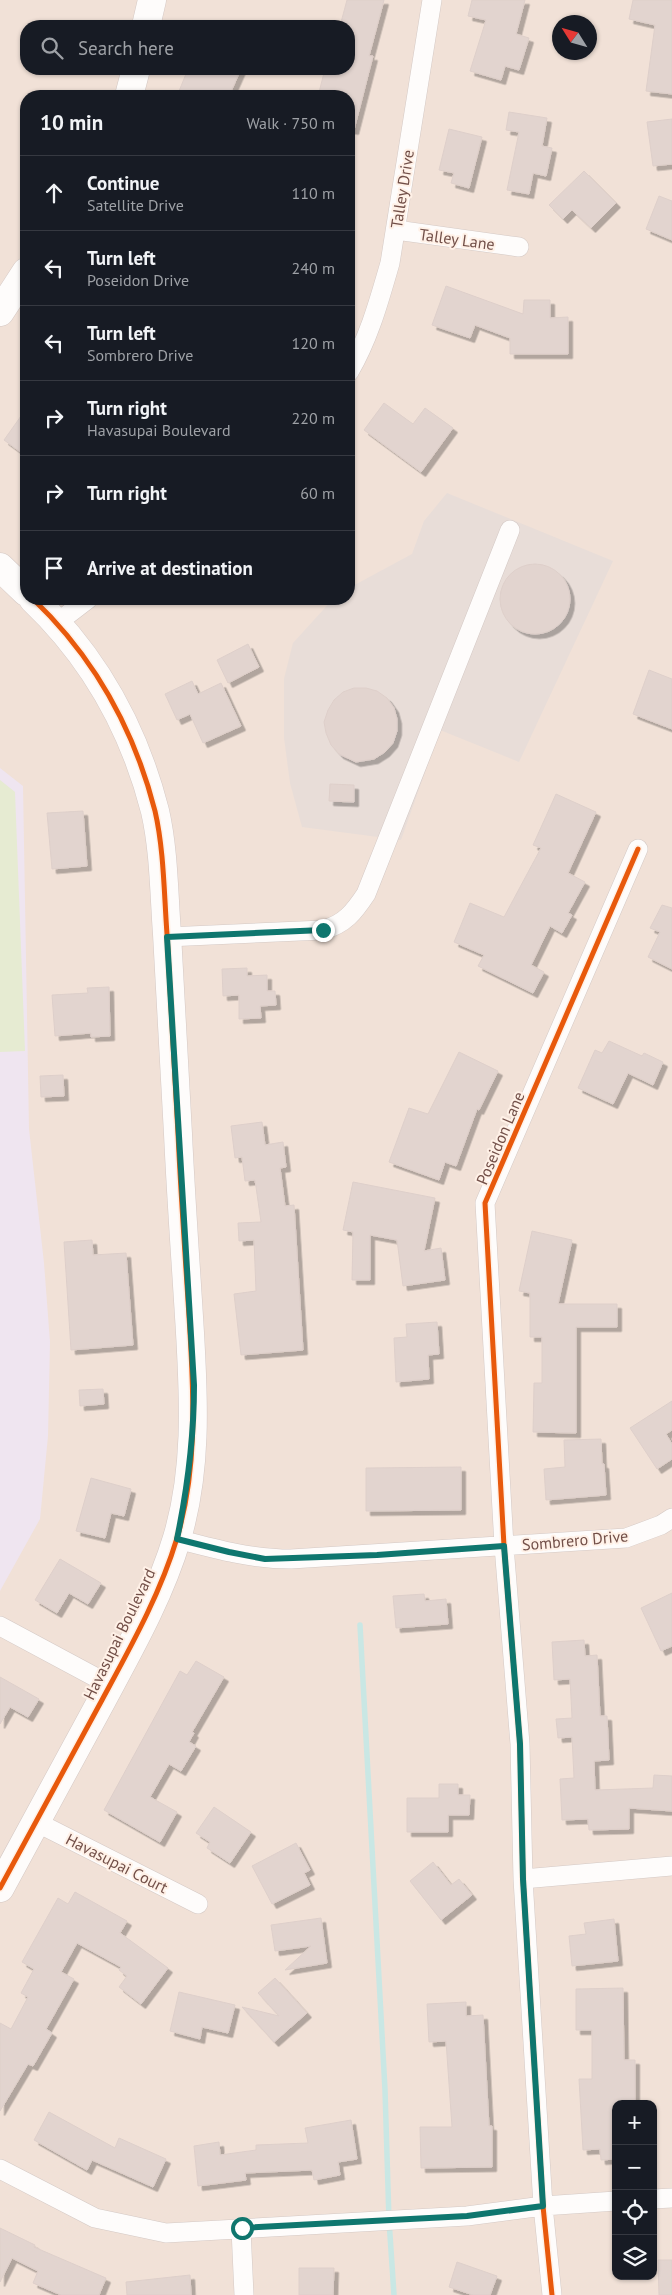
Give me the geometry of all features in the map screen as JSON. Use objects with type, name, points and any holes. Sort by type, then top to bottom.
[{"type":"street","points":[[147,20],[152,0]]},
{"type":"street","name":"Talley Drive","points":[[355,361],[362,349],[378,306],[390,263],[432,0]]},
{"type":"street","points":[[131,90],[134,75]]},
{"type":"street","name":"Talley Lane","points":[[396,230],[519,247]]},
{"type":"street","points":[[0,312],[20,281]]},
{"type":"street","points":[[167,937],[323,930],[348,919],[366,894],[510,530]]},
{"type":"street","points":[[0,568],[20,586]]},
{"type":"street","name":"Havasupai Boulevard","points":[[0,1888],[110,1685],[151,1604],[177,1539],[194,1434],[194,1385],[167,937],[156,815],[138,755],[125,724],[103,684],[58,622],[40,605]]},
{"type":"street","points":[[58,622],[80,605]]},
{"type":"street","name":"Poseidon Lane","points":[[552,2295],[543,2206],[523,1879],[520,1744],[504,1546],[485,1203],[638,850]]},
{"type":"street","name":"Sombrero Drive","points":[[177,1539],[265,1559],[358,1556],[626,1538],[661,1525],[672,1518]]},
{"type":"street","points":[[0,1626],[110,1685]]},
{"type":"street","name":"Havasupai Court","points":[[36,1822],[198,1904]]},
{"type":"street","points":[[523,1879],[672,1866]]},
{"type":"street","points":[[0,2169],[95,2218],[166,2233],[467,2216],[543,2206],[612,2202]]},
{"type":"street","points":[[657,2199],[672,2198]]},
{"type":"street","points":[[242,2228],[244,2295]]},
{"type":"shaded area","points":[[0,0],[672,0],[672,2295],[0,2295]]},
{"type":"shaded area","points":[[447,493],[613,561],[519,762],[440,730],[401,840],[302,827],[290,783],[284,738],[284,679],[293,643],[328,605],[355,605],[355,585],[412,554],[424,521]]},
{"type":"shaded area","points":[[0,768],[23,786],[29,1129],[44,1263],[50,1342],[48,1436],[40,1519],[0,1591]]},
{"type":"green space","points":[[0,780],[15,792],[25,1051],[0,1052]]},
{"type":"building","points":[[347,0],[384,0],[369,56],[373,56],[355,126],[355,90],[320,90],[323,75],[355,75],[355,20],[342,20]]},
{"type":"building","points":[[472,0],[525,0],[516,34],[529,38],[519,70],[505,66],[501,80],[470,71],[486,20],[468,16]]},
{"type":"building","points":[[633,0],[672,0],[672,94],[646,91],[655,25],[629,19]]},
{"type":"building","points":[[186,75],[238,75],[232,90],[179,90]]},
{"type":"building","points":[[509,112],[547,118],[542,146],[552,148],[546,176],[533,173],[529,194],[507,190],[519,132],[506,130]]},
{"type":"building","points":[[672,119],[672,164],[653,166],[647,122]]},
{"type":"building","points":[[449,129],[482,137],[469,188],[451,183],[454,173],[439,170]]},
{"type":"building","points":[[584,171],[616,203],[591,228],[572,210],[563,219],[549,205]]},
{"type":"building","points":[[659,196],[672,201],[672,240],[646,229]]},
{"type":"building","points":[[446,286],[523,314],[524,300],[550,300],[550,318],[568,317],[568,354],[510,354],[510,338],[475,325],[470,338],[432,325]]},
{"type":"building","points":[[384,403],[413,424],[425,408],[453,428],[421,472],[364,430]]},
{"type":"building","points":[[20,417],[20,452],[4,440]]},
{"type":"building","points":[[535,564],[548,567],[560,574],[567,586],[570,599],[567,612],[560,624],[548,631],[535,634],[522,631],[510,624],[503,612],[500,599],[503,586],[510,574],[522,567]]},
{"type":"building","points":[[248,644],[259,667],[228,683],[217,660]]},
{"type":"building","points":[[649,670],[672,679],[672,729],[633,714]]},
{"type":"building","points":[[192,681],[198,694],[221,683],[241,726],[203,743],[190,714],[177,720],[165,694]]},
{"type":"building","points":[[354,688],[366,688],[377,691],[387,698],[394,708],[397,719],[397,731],[393,743],[385,752],[374,759],[356,762],[339,754],[331,745],[324,722],[334,700],[343,692]]},
{"type":"building","points":[[330,784],[354,785],[354,802],[329,801]]},
{"type":"building","points":[[556,794],[596,812],[568,873],[585,882],[568,913],[572,915],[562,933],[550,926],[531,965],[544,972],[533,993],[478,966],[484,955],[454,942],[470,903],[504,917],[541,848],[533,845]]},
{"type":"building","points":[[83,811],[87,866],[52,869],[47,813]]},
{"type":"building","points":[[662,905],[672,908],[672,969],[648,957],[660,932],[650,928]]},
{"type":"building","points":[[247,968],[247,976],[267,975],[267,991],[275,991],[276,1005],[260,1006],[261,1018],[239,1019],[239,995],[223,996],[222,969]]},
{"type":"building","points":[[109,987],[110,1036],[91,1037],[91,1033],[55,1036],[52,995],[88,993],[87,988]]},
{"type":"building","points":[[609,1041],[642,1056],[644,1053],[663,1062],[653,1085],[628,1073],[613,1104],[578,1088],[595,1050],[602,1053]]},
{"type":"building","points":[[459,1052],[498,1071],[479,1110],[477,1109],[456,1166],[445,1162],[439,1180],[389,1162],[409,1108],[428,1114]]},
{"type":"building","points":[[63,1075],[64,1096],[41,1097],[40,1076]]},
{"type":"building","points":[[262,1122],[265,1145],[283,1142],[286,1167],[280,1168],[285,1206],[294,1205],[303,1350],[241,1355],[234,1294],[256,1291],[254,1240],[239,1241],[238,1223],[261,1222],[255,1180],[245,1181],[242,1157],[235,1158],[231,1126]]},
{"type":"building","points":[[353,1182],[435,1198],[424,1251],[441,1248],[445,1280],[403,1286],[397,1240],[370,1235],[370,1280],[352,1280],[353,1232],[343,1230]]},
{"type":"building","points":[[532,1231],[572,1240],[558,1304],[617,1304],[617,1327],[576,1327],[576,1433],[533,1432],[534,1383],[542,1383],[542,1337],[530,1337],[530,1293],[519,1291]]},
{"type":"building","points":[[92,1240],[93,1255],[126,1253],[133,1345],[71,1350],[64,1242]]},
{"type":"building","points":[[437,1322],[439,1354],[428,1355],[429,1379],[396,1382],[394,1338],[407,1337],[406,1324]]},
{"type":"building","points":[[103,1389],[104,1404],[80,1406],[79,1390]]},
{"type":"building","points":[[672,1401],[672,1430],[666,1434],[672,1444],[672,1459],[657,1469],[630,1428]]},
{"type":"building","points":[[601,1439],[606,1495],[546,1500],[544,1469],[565,1467],[564,1440]]},
{"type":"building","points":[[461,1467],[461,1510],[366,1511],[366,1468]]},
{"type":"building","points":[[91,1478],[131,1489],[124,1516],[111,1513],[105,1538],[76,1531]]},
{"type":"building","points":[[60,1559],[101,1583],[88,1604],[69,1593],[57,1613],[35,1600]]},
{"type":"building","points":[[672,1593],[672,1646],[661,1651],[641,1608]]},
{"type":"building","points":[[424,1594],[425,1601],[446,1599],[448,1624],[396,1628],[393,1596]]},
{"type":"building","points":[[584,1640],[585,1656],[597,1655],[600,1716],[607,1716],[609,1760],[594,1761],[595,1790],[653,1788],[654,1775],[672,1776],[672,1811],[629,1808],[629,1829],[589,1830],[588,1819],[562,1820],[560,1779],[574,1778],[572,1737],[558,1738],[556,1719],[572,1718],[570,1679],[554,1680],[552,1642]]},
{"type":"building","points":[[196,1661],[224,1677],[192,1732],[194,1733],[189,1742],[196,1746],[181,1771],[169,1764],[150,1797],[177,1812],[160,1842],[104,1810],[180,1671],[187,1675]]},
{"type":"building","points":[[0,1677],[39,1699],[28,1717],[10,1707],[0,1724]]},
{"type":"building","points":[[439,1784],[458,1784],[458,1795],[470,1795],[469,1815],[448,1815],[448,1832],[407,1832],[407,1798],[439,1798]]},
{"type":"building","points":[[214,1807],[251,1832],[230,1863],[207,1848],[210,1842],[196,1833]]},
{"type":"building","points":[[296,1843],[310,1870],[304,1873],[310,1885],[272,1904],[252,1866]]},
{"type":"building","points":[[433,1862],[451,1885],[459,1879],[472,1895],[441,1920],[410,1881]]},
{"type":"building","points":[[75,1892],[127,1921],[120,1933],[168,1968],[141,2004],[119,1987],[127,1976],[119,1970],[121,1967],[77,1943],[61,1972],[74,1979],[46,2029],[52,2033],[33,2066],[28,2064],[0,2111],[0,2023],[11,2029],[28,1997],[21,1993],[34,1969],[22,1962],[58,1898],[68,1904]]},
{"type":"building","points":[[321,1918],[327,1963],[285,1970],[311,1946],[275,1951],[271,1925]]},
{"type":"building","points":[[614,1919],[618,1961],[572,1966],[569,1936],[586,1934],[584,1923]]},
{"type":"building","points":[[275,1978],[307,2013],[274,2042],[242,2007],[279,2016],[258,1993]]},
{"type":"building","points":[[623,1988],[624,2060],[635,2060],[635,2100],[612,2100],[612,2159],[601,2160],[600,2149],[583,2150],[579,2079],[592,2079],[592,2030],[576,2030],[576,1989]]},
{"type":"building","points":[[179,1992],[235,2005],[228,2033],[202,2027],[200,2039],[170,2031]]},
{"type":"building","points":[[466,2002],[466,2016],[483,2015],[489,2126],[492,2126],[492,2167],[421,2168],[420,2127],[452,2127],[446,2041],[429,2042],[427,2004]]},
{"type":"building","points":[[49,2112],[115,2148],[119,2138],[166,2159],[153,2187],[92,2160],[87,2170],[34,2140]]},
{"type":"building","points":[[351,2120],[357,2159],[338,2162],[340,2175],[314,2180],[312,2170],[245,2173],[246,2180],[198,2186],[194,2146],[219,2142],[220,2155],[256,2150],[256,2145],[308,2143],[305,2128]]},
{"type":"building","points":[[0,2228],[35,2245],[34,2247],[106,2278],[99,2295],[61,2295],[33,2283],[38,2271],[12,2258],[0,2282]]},
{"type":"building","points":[[658,2260],[672,2260],[672,2295],[659,2295]]},
{"type":"building","points":[[457,2262],[497,2276],[490,2295],[473,2295],[449,2287]]},
{"type":"building","points":[[299,2268],[334,2268],[333,2295],[299,2295]]},
{"type":"building","points":[[190,2275],[191,2295],[127,2295],[126,2282]]},
{"type":"waterway","points":[[360,1625],[394,2295]]},
{"type":"cycle path","points":[[0,1888],[123,1661],[144,1621],[162,1580],[177,1538],[188,1487],[193,1411],[164,888],[158,826],[136,751],[109,696],[75,645],[39,605]]},
{"type":"cycle path","points":[[552,2295],[543,2206],[523,1879],[520,1744],[504,1546],[485,1203],[638,849]]},
{"type":"route","points":[[242,2228],[467,2216],[543,2206],[523,1879],[520,1744],[504,1546],[377,1555],[265,1559],[177,1539],[185,1503],[194,1434],[194,1385],[167,937],[323,930]]}]
